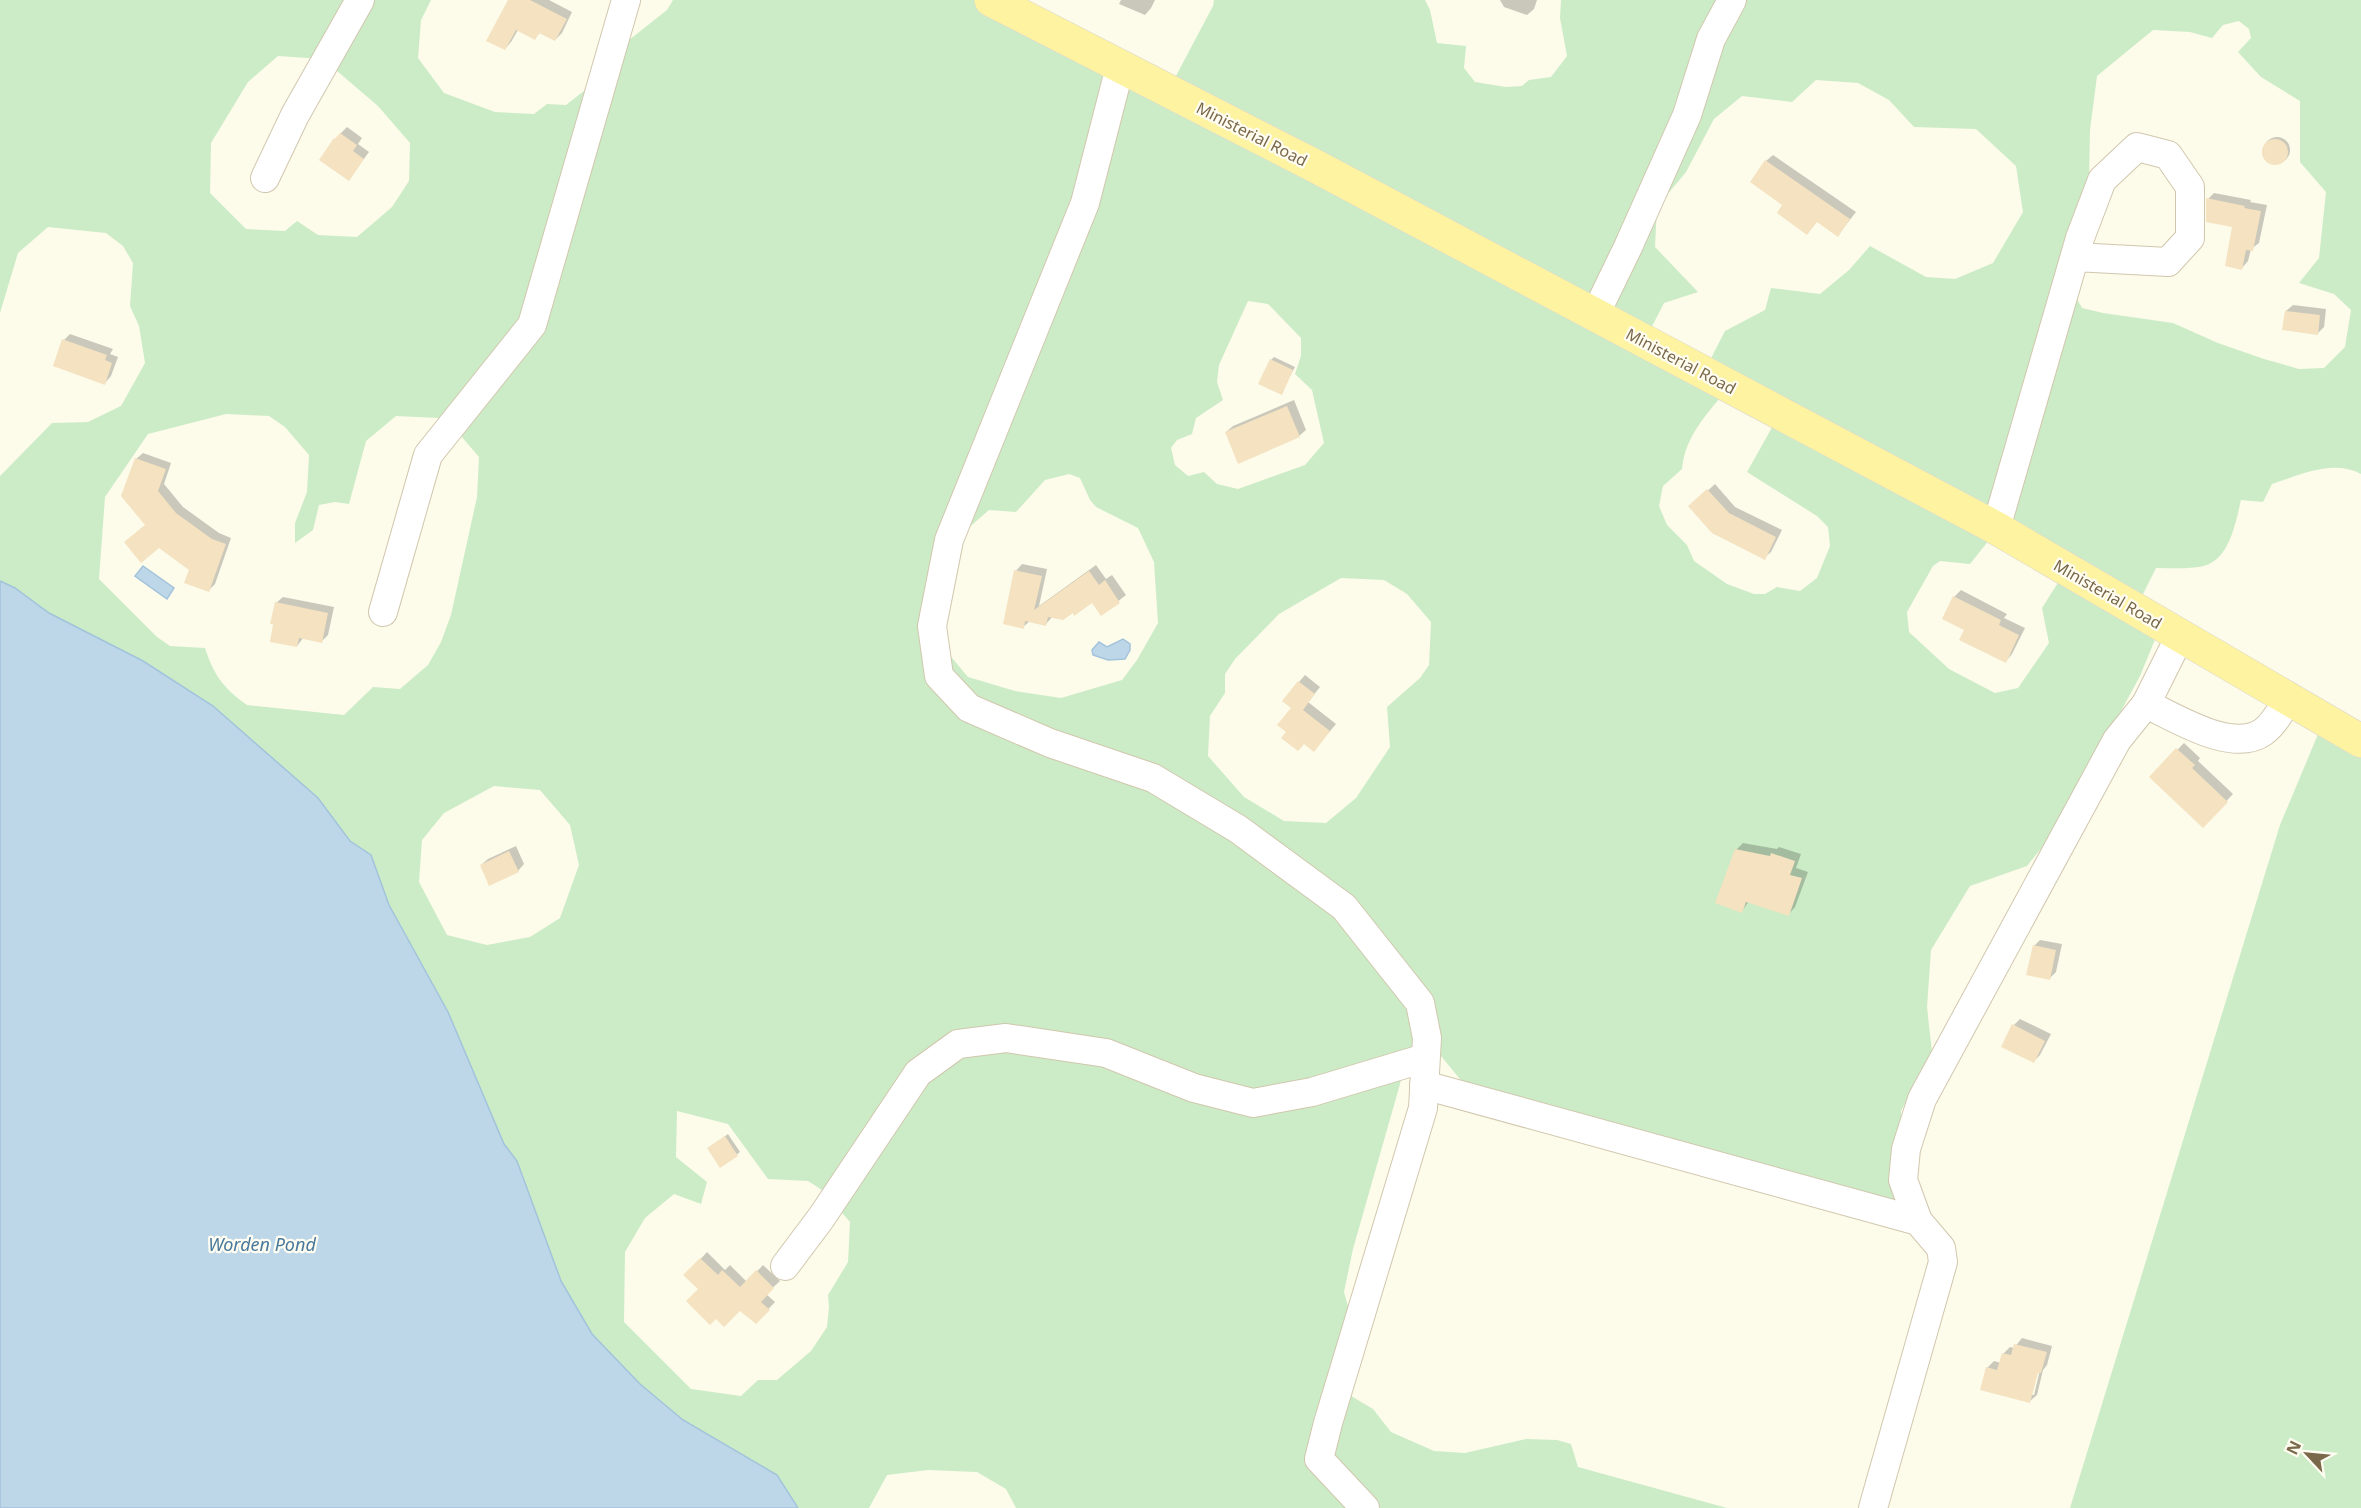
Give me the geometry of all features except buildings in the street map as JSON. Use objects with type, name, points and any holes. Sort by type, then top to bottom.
[{"type":"main road","name":"Ministerial Road","points":[[991,0],[1317,167],[1996,528],[2361,741]]},
{"type":"lane","points":[[265,178],[295,115],[360,0]]},
{"type":"lane","points":[[383,612],[428,455],[532,325],[626,0]]},
{"type":"lane","points":[[1594,315],[1628,247],[1687,115],[1711,39],[1732,0]]},
{"type":"lane","points":[[1120,67],[1085,203],[949,540],[932,626],[939,676],[969,708],[1050,742],[1153,778],[1238,829],[1344,907],[1420,1004],[1427,1038],[1423,1108],[1328,1422],[1319,1459],[1365,1508]]},
{"type":"lane","points":[[1996,528],[2080,238],[2102,180],[2137,147],[2168,155],[2190,187],[2190,238],[2168,262],[2075,257]]},
{"type":"lane","points":[[1873,1508],[1943,1262],[1941,1248],[1918,1221],[1903,1180],[1906,1149],[1922,1099],[2117,740],[2146,704],[2180,636]]},
{"type":"lane","points":[[2146,704],[2215,736],[2238,739],[2261,733],[2277,718],[2288,699]]},
{"type":"lane","points":[[785,1266],[918,1073],[958,1044],[1006,1038],[1106,1053],[1194,1088],[1253,1103],[1425,1071],[1918,1221]]},
{"type":"green space","points":[[0,0],[431,0],[421,20],[418,58],[444,93],[495,112],[534,114],[547,104],[566,105],[589,87],[610,55],[667,10],[673,0],[992,0],[1168,91],[1213,6],[1214,0],[1425,0],[1430,10],[1437,43],[1466,46],[1464,68],[1475,82],[1506,87],[1522,86],[1529,80],[1551,77],[1567,56],[1560,18],[1561,0],[2361,0],[2361,474],[2339,468],[2328,468],[2272,484],[2263,502],[2241,500],[2233,531],[2224,551],[2209,564],[2199,567],[2156,568],[2136,608],[2161,625],[2140,676],[2101,748],[2100,775],[2027,866],[1970,886],[1931,950],[1927,1007],[1932,1052],[1901,1111],[1901,1203],[1473,1095],[1441,1056],[1422,1050],[1408,1056],[1353,1249],[1344,1292],[1351,1317],[1331,1384],[1373,1409],[1391,1432],[1434,1451],[1465,1453],[1526,1439],[1557,1440],[1571,1444],[1578,1467],[1727,1508],[1016,1508],[1006,1489],[977,1472],[928,1470],[887,1475],[869,1508],[798,1508],[777,1475],[683,1420],[640,1384],[592,1334],[561,1281],[517,1161],[504,1144],[448,1012],[389,905],[371,855],[350,841],[318,798],[143,661],[49,613],[15,588],[0,581],[0,476],[52,423],[88,422],[121,406],[145,363],[139,326],[130,306],[133,263],[123,246],[106,233],[48,227],[18,253],[0,313]],"holes":[[[2239,21],[2249,29],[2251,38],[2238,52],[2261,77],[2300,101],[2300,162],[2326,192],[2319,258],[2299,283],[2334,294],[2351,310],[2345,347],[2324,368],[2299,369],[2264,359],[2218,343],[2173,323],[2082,308],[2064,275],[2089,181],[2090,130],[2097,76],[2153,30],[2190,32],[2212,38],[2223,25]],[[278,56],[323,59],[378,106],[410,143],[409,181],[392,207],[357,237],[318,235],[297,221],[285,231],[246,229],[210,193],[211,143],[248,82]],[[1816,80],[1858,83],[1889,100],[1914,127],[1976,129],[2016,166],[2023,212],[1993,263],[1955,279],[1926,277],[1870,246],[1849,270],[1820,294],[1771,288],[1765,310],[1725,331],[1704,372],[1645,340],[1664,303],[1698,292],[1655,247],[1657,207],[1686,172],[1714,119],[1742,96],[1792,102]],[[1248,301],[1268,304],[1301,338],[1301,356],[1295,374],[1312,390],[1324,443],[1305,465],[1238,489],[1217,484],[1204,472],[1188,476],[1175,465],[1171,448],[1177,440],[1192,434],[1196,418],[1223,400],[1217,382],[1219,365]],[[1729,387],[1779,415],[1747,472],[1817,516],[1828,527],[1830,546],[1817,578],[1800,591],[1777,587],[1765,594],[1754,594],[1727,584],[1694,561],[1687,545],[1667,525],[1659,506],[1663,486],[1682,469],[1693,435]],[[226,414],[269,416],[285,427],[309,455],[307,492],[295,523],[295,543],[313,530],[319,505],[335,502],[349,504],[366,441],[396,416],[439,418],[455,429],[479,457],[477,497],[451,615],[441,642],[428,665],[400,689],[373,687],[344,715],[247,705],[220,680],[205,648],[170,646],[157,637],[99,579],[105,497],[148,434]],[[1069,474],[1080,478],[1090,500],[1096,507],[1138,528],[1154,562],[1158,623],[1137,660],[1122,680],[1061,698],[1015,691],[968,677],[942,646],[959,536],[989,510],[1016,512],[1045,480]],[[1997,530],[2066,570],[2042,608],[2049,643],[2018,688],[1995,693],[1949,669],[1909,632],[1907,612],[1933,566],[1940,561],[1970,564]],[[1341,578],[1384,580],[1407,594],[1431,622],[1429,665],[1420,678],[1387,707],[1390,747],[1356,798],[1326,823],[1284,821],[1244,797],[1208,756],[1210,716],[1225,693],[1225,674],[1235,659],[1279,614]],[[494,786],[540,790],[570,825],[579,865],[560,918],[530,937],[487,945],[447,935],[419,882],[422,840],[444,813]],[[677,1111],[728,1124],[768,1179],[808,1181],[822,1190],[850,1222],[848,1262],[828,1295],[827,1327],[811,1351],[777,1380],[758,1380],[741,1396],[691,1389],[624,1322],[625,1252],[645,1218],[674,1194],[701,1204],[707,1182],[676,1157]]]},
{"type":"green space","points":[[2324,720],[2361,741],[2361,1508],[2070,1508],[2280,825]]},
{"type":"water","points":[[143,566],[174,588],[167,599],[135,576]]},
{"type":"water","name":"Worden Pond","points":[[0,581],[15,588],[49,613],[143,661],[213,706],[318,798],[350,841],[371,855],[389,905],[448,1012],[504,1144],[517,1161],[561,1281],[592,1334],[640,1384],[683,1420],[777,1475],[798,1508],[0,1508]]},
{"type":"water","points":[[1123,639],[1130,644],[1130,650],[1125,659],[1108,660],[1093,655],[1092,650],[1099,642],[1107,647]]}]
